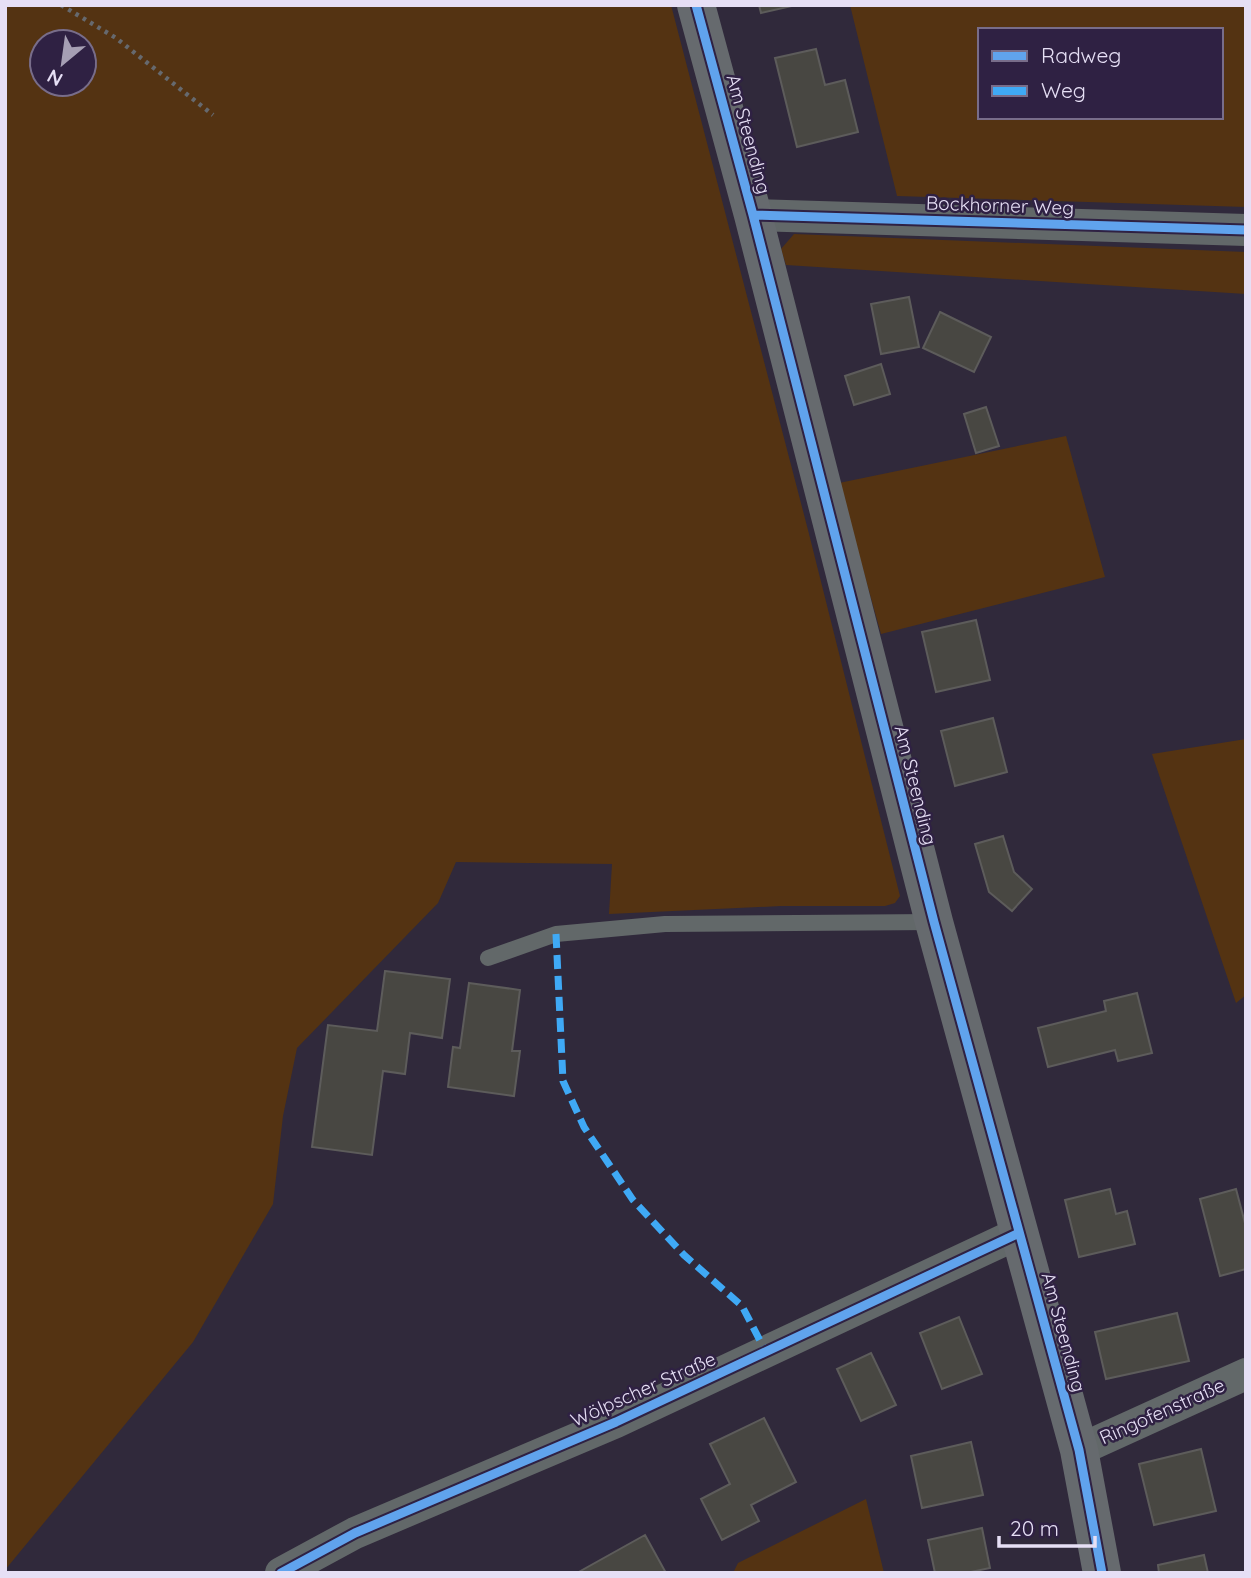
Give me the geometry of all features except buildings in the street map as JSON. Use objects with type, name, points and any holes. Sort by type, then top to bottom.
[{"type":"street","name":"Am Steending","points":[[696,5],[753,215],[934,922],[1079,1450],[1102,1573]]},
{"type":"street","name":"Bockhorner Weg","points":[[753,215],[1246,230]]},
{"type":"street","name":"Wölpscher Straße","points":[[281,1573],[355,1533],[616,1422],[1019,1233]]},
{"type":"street","name":"Ringofenstraße","points":[[1079,1450],[1246,1374]]},
{"type":"lane","points":[[488,958],[556,934],[665,924],[934,922]]},
{"type":"path","points":[[61,5],[116,38],[213,115]]},
{"type":"shaded area","points":[[5,5],[671,5],[900,896],[895,903],[885,906],[781,906],[609,914],[612,864],[456,862],[438,903],[297,1048],[283,1116],[273,1204],[193,1342],[5,1570]]},
{"type":"shaded area","points":[[850,5],[1246,5],[1246,207],[897,196]]},
{"type":"shaded area","points":[[794,234],[1246,252],[1246,294],[786,265],[781,249]]},
{"type":"shaded area","points":[[1066,436],[1105,577],[881,634],[839,483]]},
{"type":"shaded area","points":[[1246,739],[1246,995],[1236,1003],[1152,754]]},
{"type":"shaded area","points":[[866,1499],[884,1573],[733,1573],[738,1563]]},
{"type":"marked path","points":[[556,934],[563,1081],[584,1127],[633,1200],[684,1255],[742,1306],[766,1352]]},
{"type":"cycle path","points":[[696,5],[753,215],[934,922],[1079,1450],[1102,1573]]},
{"type":"cycle path","points":[[753,215],[1246,230]]},
{"type":"cycle path","points":[[281,1573],[355,1533],[616,1422],[1019,1233]]}]
